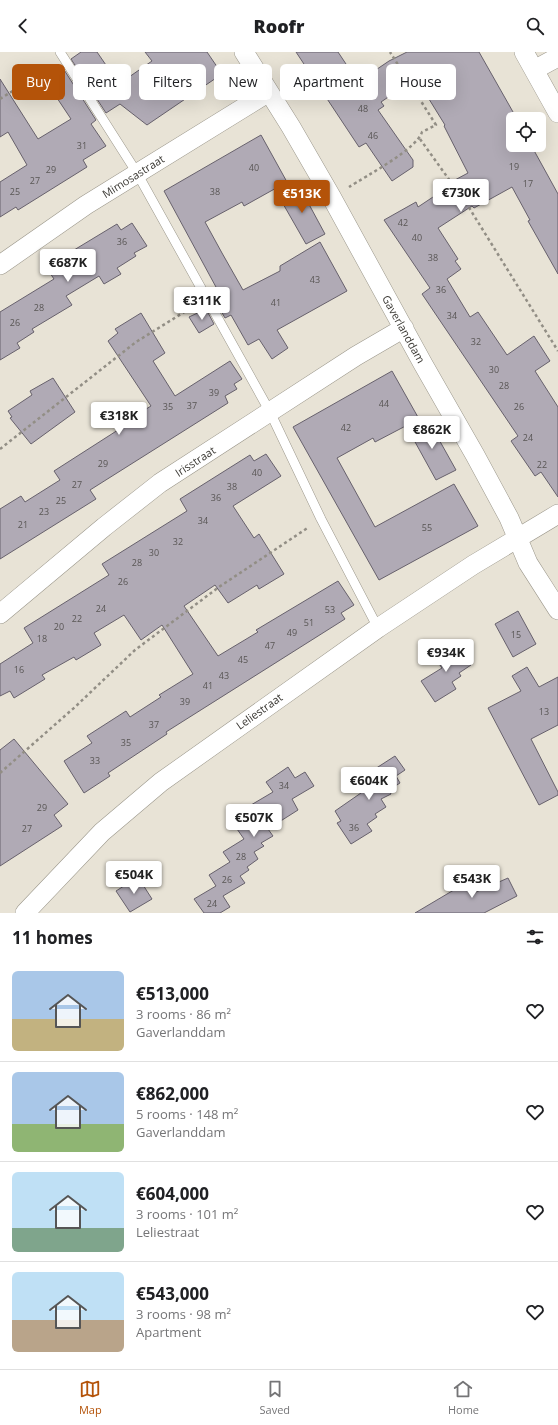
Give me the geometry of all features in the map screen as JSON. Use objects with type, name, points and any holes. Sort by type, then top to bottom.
[{"type":"street","name":"Gaverlanddam","points":[[244,52],[252,64]]},
{"type":"street","points":[[524,52],[558,113]]},
{"type":"street","points":[[534,70],[558,57]]},
{"type":"street","name":"Gaverlanddam","points":[[272,97],[332,198],[475,455],[518,538],[528,563],[558,610]]},
{"type":"street","name":"Mimosastraat","points":[[0,266],[86,205],[256,100]]},
{"type":"street","name":"Irisstraat","points":[[0,614],[104,527],[160,483],[356,356],[404,328]]},
{"type":"street","name":"Leliestraat","points":[[25,913],[102,832],[161,782],[378,628],[473,565],[558,514]]},
{"type":"lane","points":[[62,55],[137,173],[270,412],[321,519],[378,628]]},
{"type":"path","points":[[332,198],[409,148],[420,139],[422,132],[436,124],[390,52]]},
{"type":"path","points":[[0,99],[62,55]]},
{"type":"path","points":[[420,139],[468,206],[558,351]]},
{"type":"path","points":[[0,449],[136,342],[206,298]]},
{"type":"path","points":[[0,773],[75,707],[135,650],[219,587],[321,519]]},
{"type":"building","points":[[81,52],[97,52],[105,64],[74,64],[71,59]]},
{"type":"building","points":[[145,52],[207,52],[215,64],[214,79],[206,85],[206,64],[148,64],[152,61]]},
{"type":"building","points":[[296,52],[338,52],[346,64],[304,64]]},
{"type":"building","points":[[407,52],[479,52],[513,112],[506,112],[506,152],[535,152],[558,194],[558,274],[528,221],[530,220],[512,187],[474,208],[472,206],[438,228],[458,259],[455,261],[461,269],[447,279],[470,317],[478,312],[507,355],[534,336],[550,361],[535,371],[558,407],[558,497],[541,472],[535,476],[511,441],[518,436],[422,294],[430,288],[384,220],[416,202],[418,207],[454,183],[453,181],[468,173],[444,126],[445,125],[430,100],[456,100],[456,64],[386,64],[386,99],[381,102],[384,106],[378,110],[413,160],[413,167],[392,181],[366,143],[359,147],[328,100],[378,100],[378,68]]},
{"type":"building","points":[[139,70],[139,100],[184,100],[147,125],[120,104],[106,113],[98,100],[131,100],[131,76]]},
{"type":"building","points":[[65,71],[73,84],[73,100],[83,100],[96,120],[91,124],[106,146],[83,160],[87,167],[18,210],[16,207],[0,217],[0,182],[27,165],[8,132],[0,137],[0,79],[38,139],[71,119],[58,100],[65,100]]},
{"type":"building","points":[[261,135],[287,182],[244,206],[242,202],[205,222],[222,253],[243,290],[280,271],[280,266],[320,242],[347,291],[277,330],[288,348],[272,359],[259,339],[248,345],[231,315],[225,318],[217,304],[223,300],[164,191]]},
{"type":"building","points":[[298,184],[325,234],[306,244],[278,195]]},
{"type":"building","points":[[132,223],[147,246],[134,253],[136,256],[117,268],[121,274],[104,284],[99,276],[66,296],[72,305],[32,329],[34,332],[17,343],[20,348],[0,360],[0,312],[54,279],[46,267],[117,224],[121,230]]},
{"type":"building","points":[[206,309],[214,324],[199,333],[189,317]]},
{"type":"building","points":[[141,313],[165,353],[153,361],[175,396],[230,361],[242,379],[234,384],[237,389],[225,396],[228,403],[90,490],[96,499],[0,559],[0,509],[21,496],[25,502],[60,480],[54,471],[132,421],[130,419],[151,406],[108,341],[118,333],[115,329]]},
{"type":"building","points":[[392,371],[419,419],[375,442],[373,438],[337,458],[375,527],[454,484],[478,526],[379,580],[293,427]]},
{"type":"building","points":[[53,378],[75,412],[31,444],[10,418],[12,417],[8,411],[32,395],[30,391]]},
{"type":"building","points":[[428,420],[456,470],[436,480],[409,431]]},
{"type":"building","points":[[266,454],[281,476],[233,506],[254,538],[259,534],[284,574],[259,589],[257,585],[228,603],[215,585],[184,606],[218,656],[258,632],[256,630],[338,581],[354,605],[341,613],[345,619],[166,732],[167,734],[108,773],[110,776],[84,793],[64,761],[92,743],[87,736],[126,711],[130,717],[161,697],[159,695],[193,674],[162,625],[141,640],[124,615],[94,633],[101,645],[76,660],[74,657],[42,675],[45,679],[14,698],[10,691],[0,696],[0,664],[33,643],[24,628],[109,575],[102,564],[187,511],[180,499],[250,455],[254,461]]},
{"type":"building","points":[[518,611],[536,644],[513,657],[495,624]]},
{"type":"building","points":[[457,644],[471,665],[459,673],[461,676],[452,682],[456,689],[435,702],[421,681],[442,668],[435,658]]},
{"type":"building","points":[[527,667],[539,687],[558,677],[558,725],[531,739],[558,792],[558,795],[539,805],[488,708],[521,691],[512,676]]},
{"type":"building","points":[[14,739],[68,804],[54,815],[62,826],[0,866],[0,750]]},
{"type":"building","points":[[395,756],[405,770],[396,776],[400,783],[389,790],[391,794],[381,799],[386,807],[375,814],[377,817],[367,824],[372,831],[351,844],[337,823],[341,821],[335,811],[371,786],[364,776]]},
{"type":"building","points":[[288,767],[295,778],[305,772],[314,786],[292,799],[298,810],[268,829],[273,836],[261,843],[264,846],[254,852],[258,859],[247,867],[249,870],[240,876],[245,883],[223,896],[230,907],[220,913],[204,913],[194,899],[216,886],[209,875],[230,862],[223,852],[244,839],[237,829],[258,816],[251,805],[273,792],[266,782]]},
{"type":"building","points":[[138,877],[152,899],[130,912],[116,891]]},
{"type":"building","points":[[508,878],[517,896],[484,913],[415,913],[469,881],[476,892]]}]
